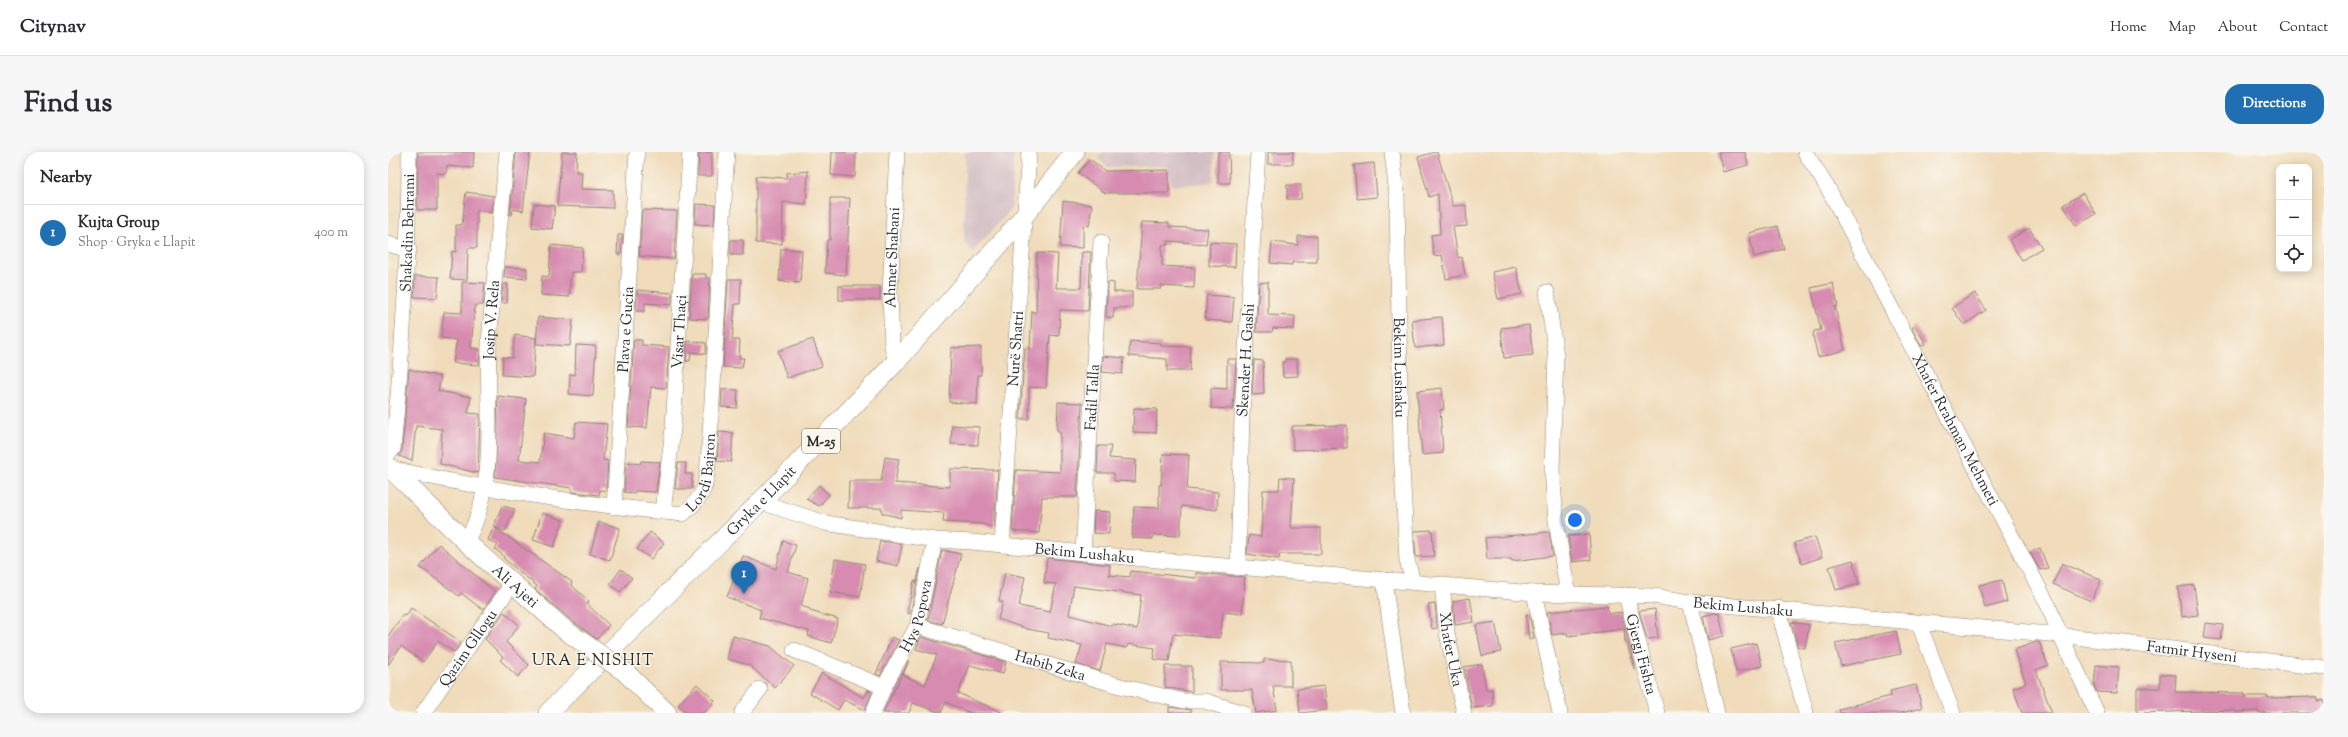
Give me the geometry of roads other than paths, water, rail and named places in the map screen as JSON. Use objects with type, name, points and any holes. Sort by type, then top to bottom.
[{"type":"main road","name":"Gryka e Llapit","points":[[548,713],[761,502],[896,362],[1020,220],[1075,152]]},
{"type":"main road","name":"Ali Ajeti","points":[[388,463],[466,542],[512,584],[564,630],[624,672],[668,713]]},
{"type":"street","name":"Shakadin Behrami","points":[[388,463],[394,449],[409,250],[410,152]]},
{"type":"street","name":"Josip V. Rela","points":[[486,489],[494,275],[507,152]]},
{"type":"street","name":"Plava e Gucia","points":[[614,508],[637,152]]},
{"type":"street","name":"Visar Thaçi","points":[[663,512],[673,428],[690,152]]},
{"type":"street","name":"Lordi Bajron","points":[[388,463],[486,489],[614,508],[682,514],[697,502],[705,488],[709,451],[727,152]]},
{"type":"street","name":"Ahmet Shabani","points":[[896,362],[892,347],[890,293],[897,152]]},
{"type":"street","points":[[1020,220],[1021,152]]},
{"type":"street","name":"Nurë Shatri","points":[[1002,545],[1020,220],[1028,152]]},
{"type":"street","name":"Skender H. Gashi","points":[[1238,568],[1242,416],[1258,152]]},
{"type":"street","name":"Bekim Lushaku","points":[[1392,152],[1397,195],[1401,449],[1407,560],[1413,582]]},
{"type":"street","name":"Xhafer Rrahman Mehmeti","points":[[1805,152],[1828,190],[2048,605],[2060,635],[2097,713]]},
{"type":"street","name":"Fadil Talla","points":[[1083,553],[1101,242]]},
{"type":"street","points":[[388,244],[409,250]]},
{"type":"street","points":[[1548,292],[1556,356],[1552,470],[1556,521],[1568,594]]},
{"type":"street","points":[[466,542],[476,525],[486,489]]},
{"type":"street","name":"Bekim Lushaku","points":[[761,502],[825,523],[935,540],[1238,568],[1534,592],[1653,596],[1690,602],[1778,608],[1919,624],[2060,635]]},
{"type":"street","name":"Hys Popova","points":[[873,713],[884,687],[917,626],[935,540]]},
{"type":"street","points":[[1384,580],[1403,713]]},
{"type":"street","name":"Qazim Gllogu","points":[[423,713],[512,584]]},
{"type":"street","name":"Xhafer Uka","points":[[1442,584],[1448,633],[1464,713]]},
{"type":"street","points":[[1534,592],[1560,713]]},
{"type":"street","name":"Gjergj Fishta","points":[[1626,595],[1657,713]]},
{"type":"street","points":[[1690,602],[1717,713]]},
{"type":"street","points":[[1778,608],[1806,713]]},
{"type":"street","points":[[1919,624],[1953,713]]},
{"type":"street","name":"Habib Zeka","points":[[917,626],[1120,686],[1182,707],[1205,701],[1244,713]]},
{"type":"street","name":"Fatmir Hyseni","points":[[2060,635],[2324,668]]},
{"type":"street","points":[[794,650],[884,687]]},
{"type":"street","points":[[742,713],[760,689]]},
{"type":"place","name":"Kujta Group","points":[[744,594]]},
{"type":"district","name":"URA E NISHIT","points":[[593,659]]}]
